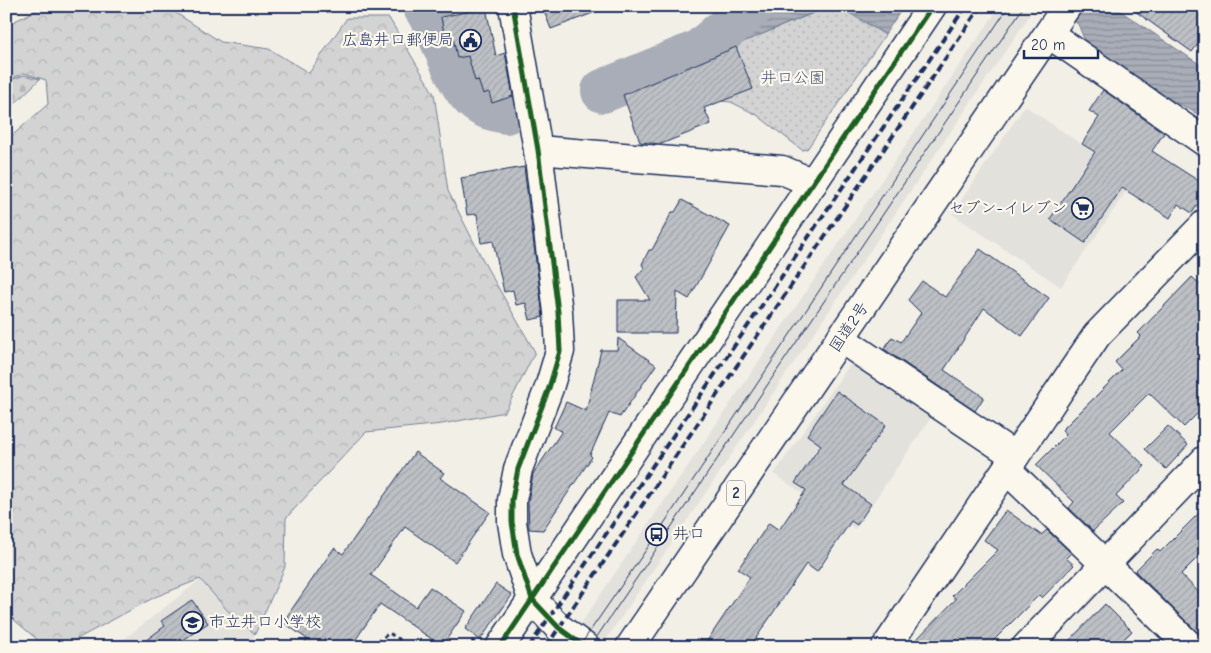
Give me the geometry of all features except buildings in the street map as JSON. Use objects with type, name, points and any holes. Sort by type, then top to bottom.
[{"type":"main road","points":[[513,6],[538,150],[558,312],[560,351],[549,388],[518,470],[512,500],[512,522],[517,554],[532,599],[559,628],[585,647]]},
{"type":"main road","points":[[500,647],[932,6]]},
{"type":"main road","points":[[1058,20],[1205,142]]},
{"type":"main road","name":"国道2号","points":[[630,647],[1058,20]]},
{"type":"main road","points":[[538,150],[782,170],[813,183]]},
{"type":"main road","points":[[886,647],[1097,335],[1205,224]]},
{"type":"main road","points":[[841,339],[1011,463],[1105,564],[1191,647]]},
{"type":"main road","points":[[1026,647],[1205,460]]},
{"type":"path","points":[[371,647],[390,633],[412,647]]},
{"type":"path","points":[[466,647],[471,641]]},
{"type":"shaded area","points":[[726,6],[829,6],[667,74],[660,58],[697,38]]},
{"type":"shaded area","points":[[840,6],[904,6],[885,34]]},
{"type":"shaded area","points":[[1000,6],[1036,6],[601,647],[565,647]]},
{"type":"shaded area","points":[[1052,6],[1113,6],[1205,68],[1205,118],[1164,96],[1087,46],[1078,24]]},
{"type":"shaded area","points":[[1025,106],[1134,180],[1061,287],[952,214]]},
{"type":"shaded area","points":[[855,357],[935,412],[855,529],[774,474]]},
{"type":"shaded area","name":"市立井口小学校","points":[[201,579],[228,611],[255,634],[248,647],[114,647]]},
{"type":"green space","points":[[45,6],[165,6],[221,42],[269,49],[309,73],[347,18],[389,18],[434,94],[448,191],[487,268],[535,352],[505,412],[442,424],[366,432],[286,518],[285,567],[255,634],[228,611],[200,579],[155,597],[62,647],[46,647],[6,613],[6,141],[48,104],[46,80],[24,73],[6,81],[6,29],[15,21]]},
{"type":"green space","name":"井口公園","points":[[831,6],[839,7],[885,35],[807,149],[802,150],[757,115],[731,102],[708,100],[694,62]]},
{"type":"green space","points":[[24,75],[40,79],[6,112],[6,82]]},
{"type":"waterway","points":[[424,6],[437,29],[455,71],[469,93],[484,105],[506,112]]},
{"type":"waterway","points":[[603,91],[700,51],[752,6]]},
{"type":"tram line","points":[[579,647],[657,534],[1009,6]]},
{"type":"tram line","points":[[590,647],[1024,6]]},
{"type":"railway","points":[[529,647],[966,6]]},
{"type":"railway","points":[[546,647],[981,6]]},
{"type":"cycle path","points":[[513,6],[538,150],[558,312],[560,351],[549,388],[518,469],[512,500],[512,522],[517,554],[532,599],[559,628],[585,647]]},
{"type":"cycle path","points":[[500,647],[932,6]]},
{"type":"place","name":"広島井口郵便局","points":[[470,40]]},
{"type":"place","name":"セブン-イレブン","points":[[1083,208]]},
{"type":"place","name":"井口","points":[[657,534]]},
{"type":"place","name":"市立井口小学校","points":[[193,622]]}]
